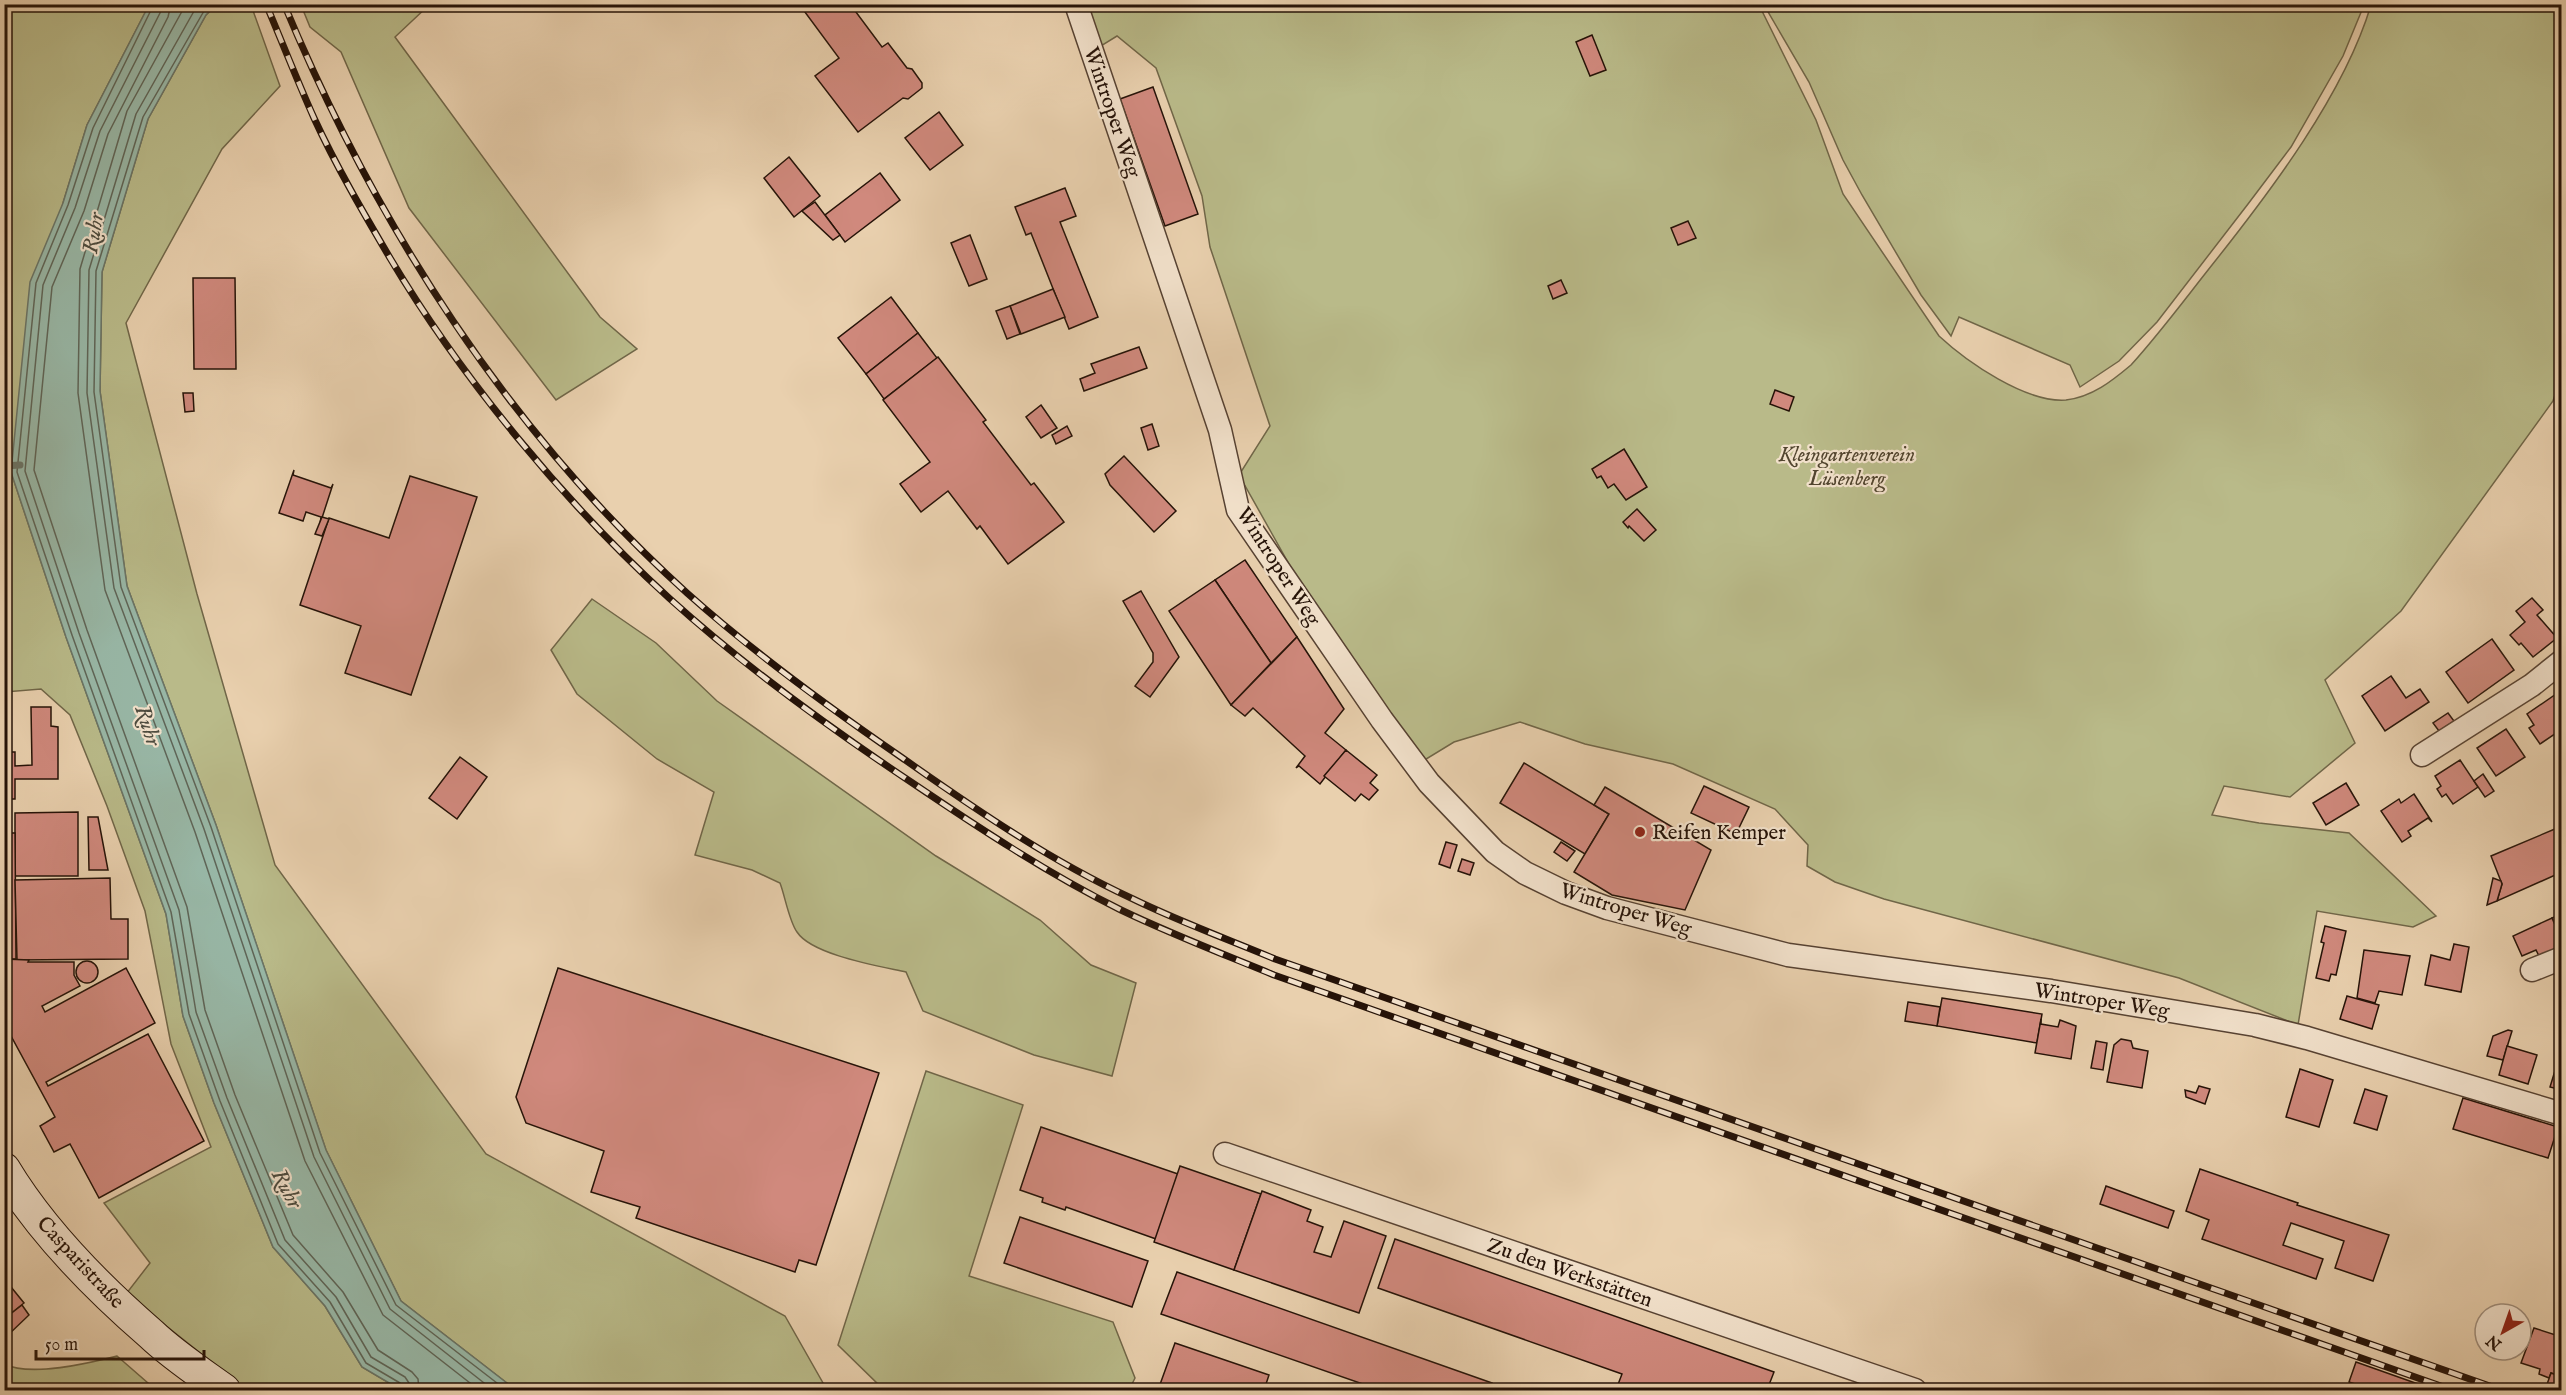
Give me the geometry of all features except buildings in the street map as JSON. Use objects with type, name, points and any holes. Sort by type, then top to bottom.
[{"type":"main road","name":"Casparistraße","points":[[4,1169],[46,1226],[99,1285],[151,1335],[224,1390]]},
{"type":"street","name":"Wintroper Weg","points":[[1076,4],[1220,430],[1238,510],[1382,720],[1429,783],[1495,852],[1525,873],[1566,893],[1597,904],[1788,955],[2051,991],[2255,1026],[2307,1038],[2562,1114]]},
{"type":"street","points":[[2422,755],[2532,685],[2562,661]]},
{"type":"street","points":[[2532,970],[2562,958]]},
{"type":"street","name":"Zu den Werkstätten","points":[[1225,1154],[1915,1390]]},
{"type":"green space","points":[[5,5],[149,5],[87,125],[63,203],[11,472],[66,637],[166,914],[183,1016],[214,1103],[273,1247],[325,1306],[362,1367],[401,1390],[247,1390],[126,1294],[150,1263],[104,1203],[211,1147],[171,1044],[145,911],[107,806],[70,715],[41,689],[5,692]]},
{"type":"green space","points":[[216,5],[251,5],[280,86],[222,149],[126,323],[197,594],[275,865],[486,1154],[785,1316],[827,1390],[516,1390],[401,1301],[326,1150],[216,825],[127,586],[100,391],[102,272],[148,119],[206,15]]},
{"type":"green space","points":[[301,5],[429,5],[395,37],[600,317],[637,349],[556,400],[409,208],[341,52],[310,27]]},
{"type":"green space","name":"Kleingartenverein Lüsenberg","points":[[1085,5],[1759,5],[1816,120],[1843,194],[1939,336],[1998,379],[2033,395],[2066,400],[2093,392],[2131,365],[2234,237],[2281,174],[2324,108],[2359,39],[2371,5],[2561,5],[2562,374],[2553,401],[2401,611],[2325,680],[2355,743],[2290,797],[2224,786],[2212,815],[2259,823],[2349,833],[2436,916],[2413,927],[2317,911],[2298,1025],[2179,978],[1884,899],[1835,882],[1807,866],[1808,845],[1775,809],[1673,764],[1585,744],[1520,722],[1454,742],[1423,761],[1312,605],[1239,475],[1270,426],[1210,247],[1202,196],[1156,68],[1117,36],[1101,46]]},
{"type":"green space","points":[[1764,5],[2364,5],[2343,56],[2291,147],[2157,322],[2119,361],[2080,387],[2070,365],[1959,317],[1951,336],[1921,295],[1862,195],[1843,160],[1809,82]]},
{"type":"green space","points":[[592,599],[656,643],[717,701],[936,856],[1040,920],[1091,965],[1136,983],[1112,1076],[1034,1055],[923,1011],[906,972],[831,953],[805,940],[797,932],[792,922],[780,883],[752,870],[695,855],[714,792],[657,759],[577,694],[551,650]]},
{"type":"green space","points":[[926,1071],[1023,1105],[969,1276],[1113,1322],[1135,1378],[1129,1390],[892,1390],[878,1384],[838,1345]]},
{"type":"green space","points":[[117,1356],[156,1390],[5,1390],[5,1364],[29,1369],[60,1368]]},
{"type":"water","name":"Ruhr","points":[[149,5],[216,5],[206,15],[148,119],[102,272],[100,391],[127,586],[216,825],[326,1150],[401,1301],[516,1390],[401,1390],[362,1367],[325,1306],[273,1247],[214,1103],[183,1016],[166,914],[66,637],[11,472],[30,282],[63,203],[87,125]]},
{"type":"waterway","points":[[4,466],[20,465]]},
{"type":"railway","points":[[266,4],[322,136],[390,258],[449,349],[482,394],[554,481],[630,561],[727,648],[848,739],[988,833],[1067,881],[1121,910],[1274,975],[2452,1390]]},
{"type":"railway","points":[[284,4],[320,86],[405,245],[453,321],[505,394],[561,464],[622,530],[687,593],[738,637],[846,718],[1013,833],[1131,898],[1275,959],[2501,1390]]},
{"type":"place","name":"Reifen Kemper","points":[[1640,832]]}]
